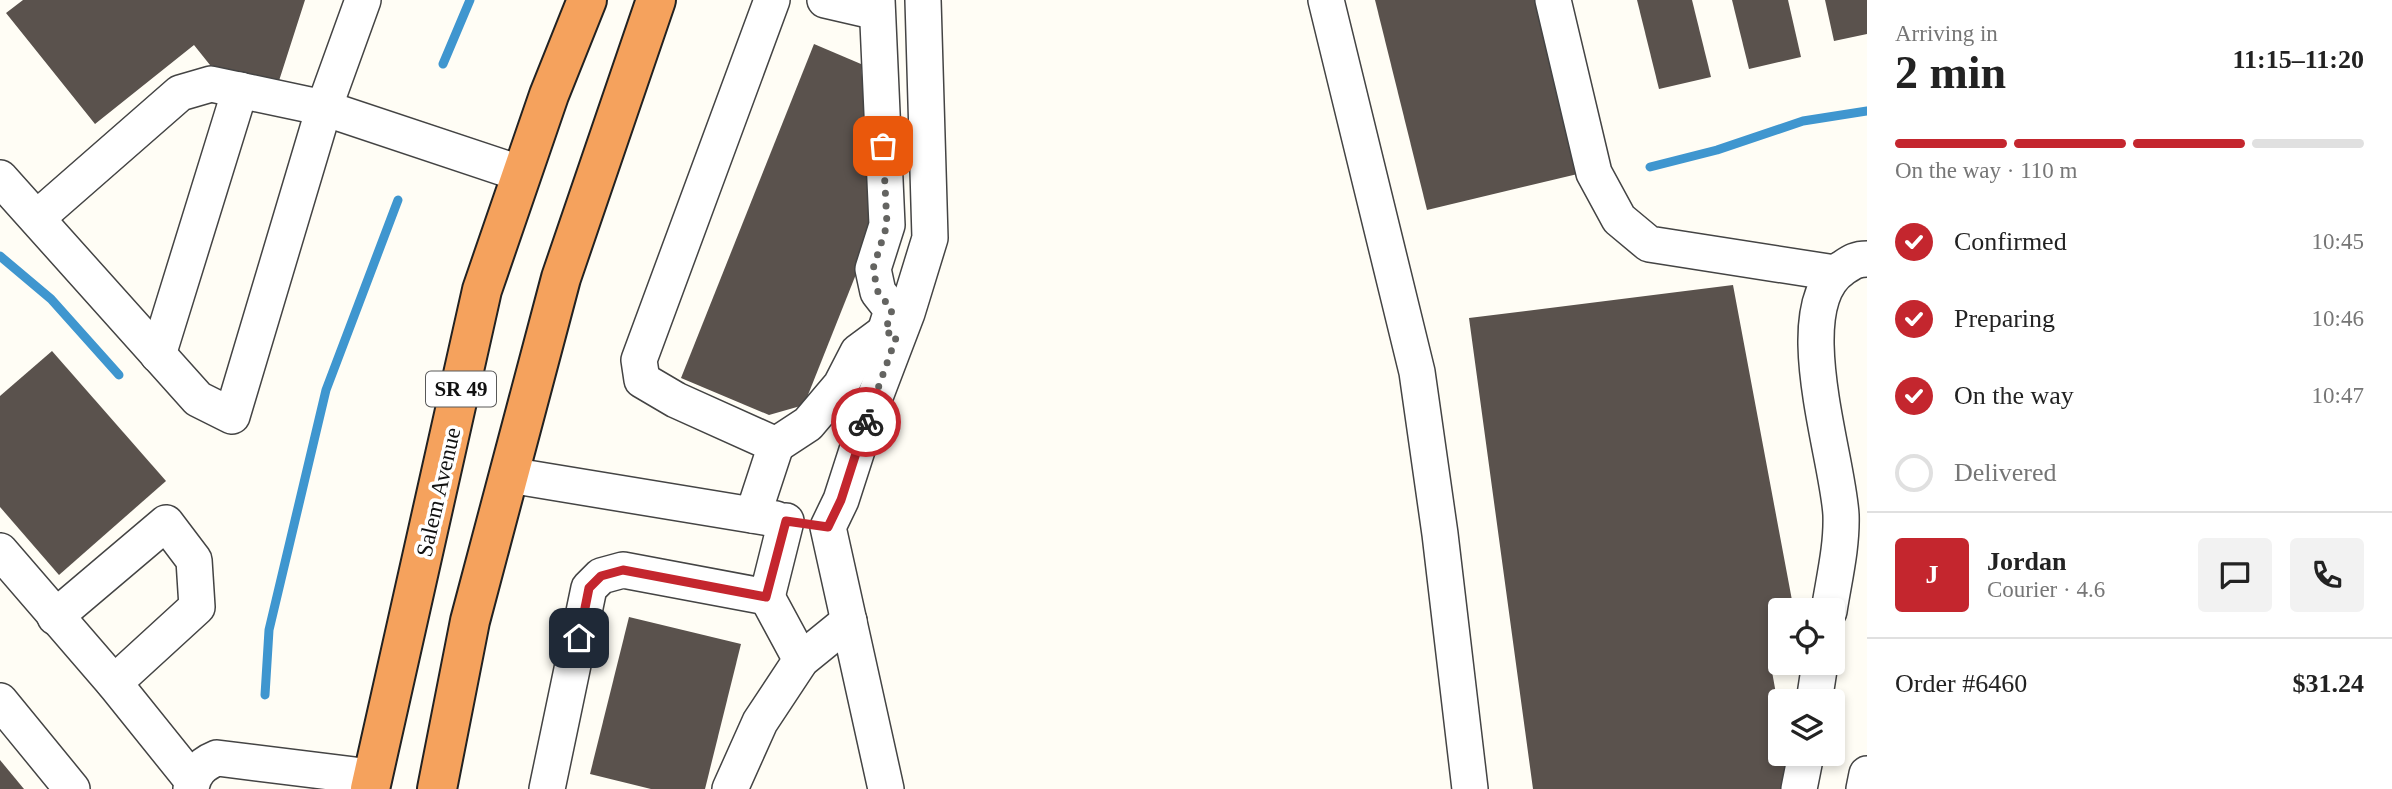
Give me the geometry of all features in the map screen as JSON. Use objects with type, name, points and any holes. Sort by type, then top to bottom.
[{"type":"highway","name":"Salem Avenue","points":[[370,783],[440,485],[482,290],[549,95],[587,0]]},
{"type":"highway","name":"SR 49","points":[[437,789],[470,621],[561,278],[656,0]]},
{"type":"street","points":[[0,178],[198,399],[232,416],[324,108],[363,0]]},
{"type":"street","points":[[772,0],[639,360],[642,380],[677,400],[776,445]]},
{"type":"street","points":[[825,0],[877,6],[887,225],[873,269],[878,292],[892,310],[891,333],[841,500],[828,527],[886,789]]},
{"type":"street","points":[[776,445],[808,424],[841,385],[858,352],[891,333],[907,313],[930,238],[923,0]]},
{"type":"street","points":[[1326,0],[1417,372],[1440,534],[1470,789]]},
{"type":"street","points":[[1553,0],[1594,173],[1619,219],[1649,244],[1835,273]]},
{"type":"street","points":[[37,218],[180,93],[211,84],[324,108],[522,174]]},
{"type":"street","points":[[158,355],[240,90]]},
{"type":"street","points":[[1831,598],[1841,514],[1814,332],[1821,297],[1835,273],[1857,259],[1867,259]]},
{"type":"street","points":[[776,445],[769,518],[766,597],[802,660]]},
{"type":"street","points":[[509,475],[828,527]]},
{"type":"street","points":[[55,617],[166,523],[194,560],[197,607],[114,683]]},
{"type":"street","points":[[0,551],[114,683],[192,784],[204,763],[217,758],[370,783]]},
{"type":"street","points":[[547,789],[589,588],[601,576],[623,570],[766,597]]},
{"type":"street","points":[[730,789],[760,722],[802,660],[849,621]]},
{"type":"street","points":[[0,701],[72,789]]},
{"type":"street","points":[[1799,789],[1803,766]]},
{"type":"street","points":[[1864,789],[1867,774]]},
{"type":"building","points":[[23,0],[305,0],[277,87],[210,65],[194,45],[95,124],[6,13]]},
{"type":"building","points":[[1375,0],[1543,0],[1586,172],[1427,210]]},
{"type":"building","points":[[1637,0],[1692,0],[1711,77],[1659,89]]},
{"type":"building","points":[[1732,0],[1788,0],[1801,57],[1749,69]]},
{"type":"building","points":[[1825,0],[1867,0],[1867,34],[1834,41]]},
{"type":"building","points":[[814,44],[861,64],[874,229],[804,405],[769,415],[681,378]]},
{"type":"building","points":[[1733,285],[1792,598],[1768,598],[1768,675],[1773,675],[1775,689],[1768,689],[1768,766],[1788,766],[1791,789],[1533,789],[1469,318]]},
{"type":"building","points":[[52,351],[166,481],[59,575],[0,507],[0,396]]},
{"type":"building","points":[[629,617],[741,644],[705,789],[651,789],[590,774]]},
{"type":"building","points":[[0,760],[24,789],[0,789]]},
{"type":"waterway","points":[[443,64],[470,0]]},
{"type":"waterway","points":[[1650,167],[1717,150],[1803,121],[1867,111]]},
{"type":"waterway","points":[[265,695],[269,630],[326,390],[398,200]]},
{"type":"waterway","points":[[0,256],[51,299],[119,375]]},
{"type":"way so far","points":[[866,422],[897,335],[885,332],[892,310],[878,292],[873,269],[887,225],[883,146]]},
{"type":"route","points":[[579,638],[589,588],[601,576],[623,570],[766,597],[786,521],[828,527],[841,500],[866,422]]}]
